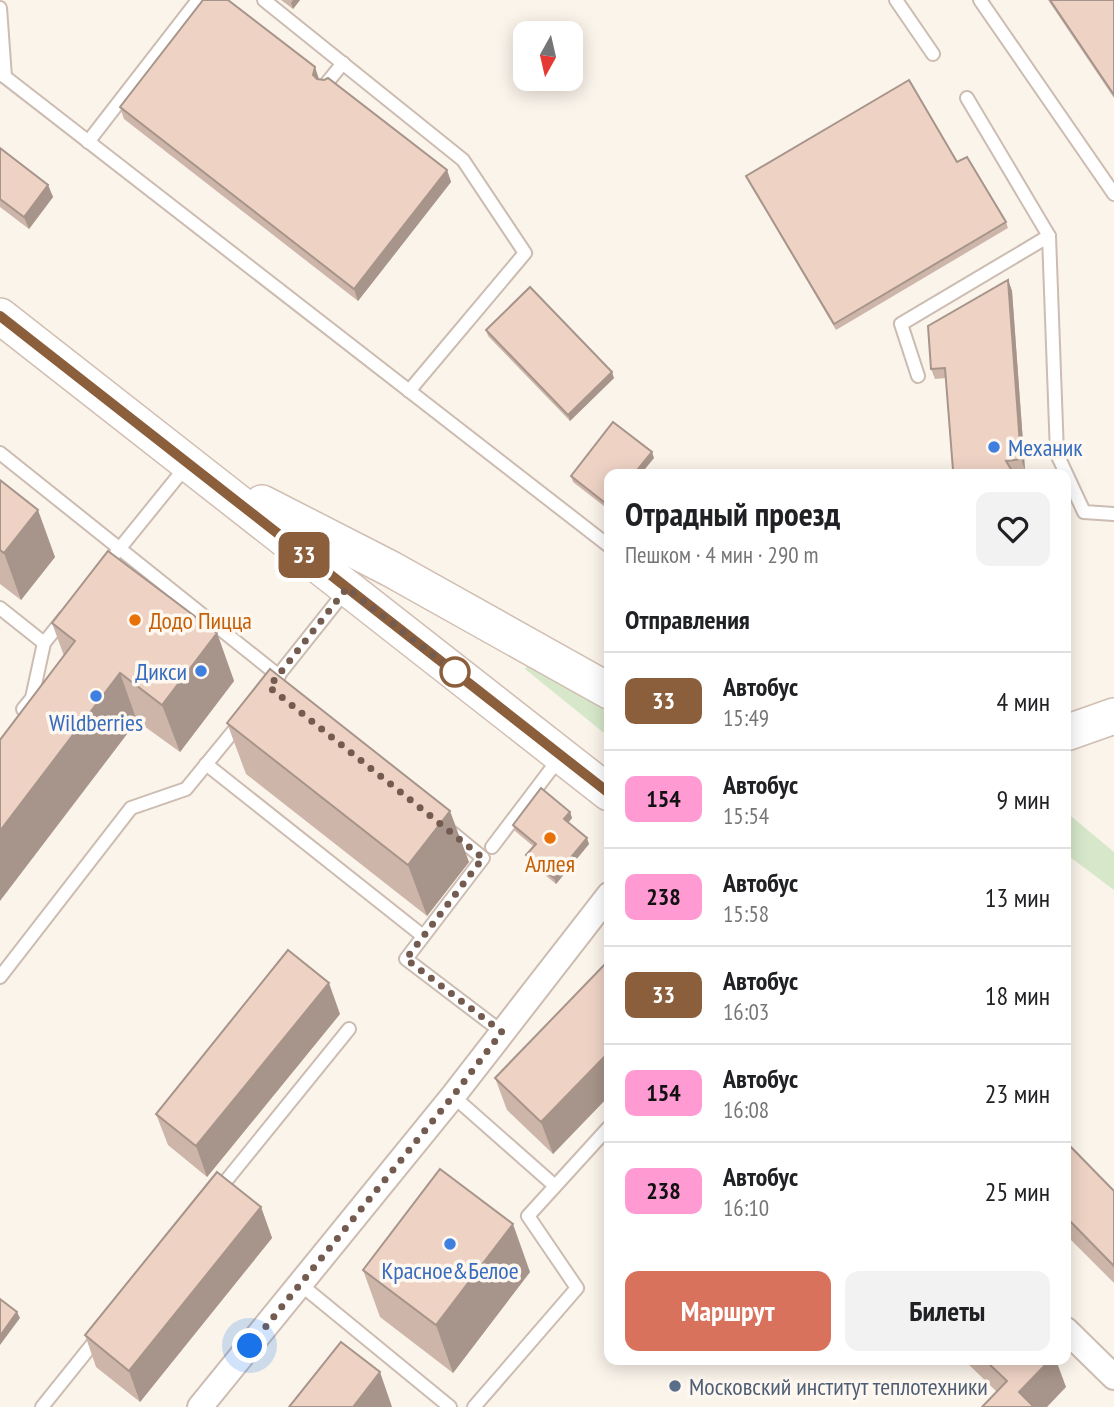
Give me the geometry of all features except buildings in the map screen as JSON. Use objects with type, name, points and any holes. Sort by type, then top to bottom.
[{"type":"main road","points":[[0,316],[604,789]]},
{"type":"main road","points":[[188,464],[391,569],[604,688]]},
{"type":"main road","points":[[1071,731],[1114,716]]},
{"type":"street","points":[[200,1407],[453,1096],[604,901]]},
{"type":"street","points":[[1071,1335],[1114,1377]]},
{"type":"lane","points":[[88,142],[198,0]]},
{"type":"lane","points":[[264,0],[463,160],[525,253],[409,391]]},
{"type":"lane","points":[[896,0],[933,54]]},
{"type":"lane","points":[[980,0],[1114,194]]},
{"type":"lane","points":[[0,8],[3,75],[604,542]]},
{"type":"lane","points":[[326,85],[343,63]]},
{"type":"lane","points":[[967,98],[1049,236],[1057,454],[1064,469]]},
{"type":"lane","points":[[918,376],[901,324],[1049,236]]},
{"type":"lane","points":[[0,453],[116,553],[279,676]]},
{"type":"lane","points":[[116,553],[188,464]]},
{"type":"lane","points":[[1071,484],[1084,512],[1114,514]]},
{"type":"lane","points":[[280,696],[265,692],[347,588]]},
{"type":"lane","points":[[0,608],[44,643]]},
{"type":"lane","points":[[16,719],[32,698],[44,643],[69,611]]},
{"type":"lane","points":[[0,977],[131,808],[186,789],[245,716]]},
{"type":"lane","points":[[492,847],[561,756]]},
{"type":"lane","points":[[206,764],[423,936]]},
{"type":"lane","points":[[440,823],[483,858],[406,959],[502,1032]]},
{"type":"lane","points":[[208,1203],[349,1029]]},
{"type":"lane","points":[[453,1096],[555,1186]]},
{"type":"lane","points":[[474,1407],[577,1288],[528,1216],[604,1132]]},
{"type":"lane","points":[[300,1284],[450,1407]]},
{"type":"lane","points":[[42,1407],[111,1322]]},
{"type":"green space","points":[[529,663],[604,706],[604,733],[525,669]]},
{"type":"green space","points":[[1071,816],[1114,852],[1114,890],[1071,858]]},
{"type":"bus line","name":"33","points":[[0,316],[604,789]]},
{"type":"place","name":"Механик","points":[[994,447]]},
{"type":"place","name":"Додо Пицца","points":[[135,620]]},
{"type":"place","name":"Дикси","points":[[201,671]]},
{"type":"place","name":"Wildberries","points":[[96,696]]},
{"type":"place","name":"Аллея","points":[[550,838]]},
{"type":"place","name":"Красное&Белое","points":[[450,1244]]},
{"type":"place","name":"Московский институт теплотехники","points":[[675,1386]]},
{"type":"route","points":[[250,1346],[502,1032],[406,959],[483,858],[269,687],[347,588],[455,672]]}]
